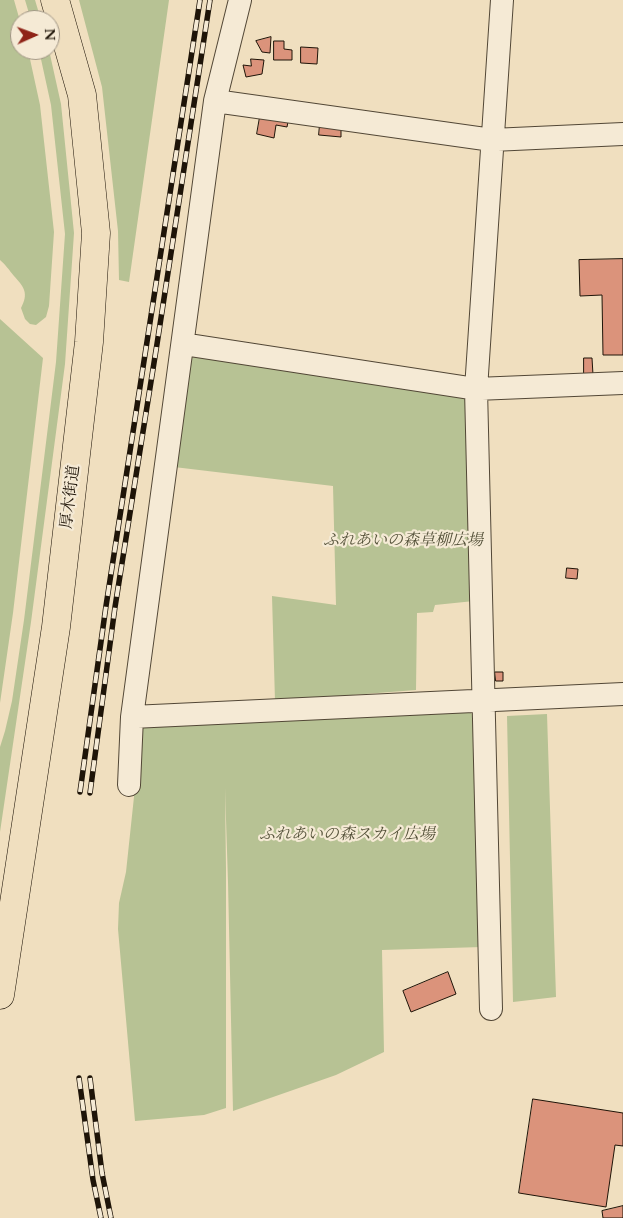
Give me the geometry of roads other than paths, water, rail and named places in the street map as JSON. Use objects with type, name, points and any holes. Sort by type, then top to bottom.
[{"type":"main road","name":"厚木街道","points":[[0,994],[56,627],[89,342],[96,233],[82,94],[55,0]]},
{"type":"street","points":[[129,784],[132,717],[215,100],[240,0]]},
{"type":"street","points":[[491,1009],[476,389],[502,0]]},
{"type":"street","points":[[215,100],[492,140],[623,134]]},
{"type":"street","points":[[182,344],[476,389],[623,383]]},
{"type":"street","points":[[132,717],[623,694]]},
{"type":"railway","points":[[80,792],[106,606],[200,0]]},
{"type":"railway","points":[[90,793],[115,607],[210,0]]},
{"type":"railway","points":[[79,1078],[93,1180],[101,1218]]},
{"type":"railway","points":[[90,1078],[102,1173],[111,1218]]},
{"type":"park label","name":"ふれあいの森草柳広場","points":[[403,541]]},
{"type":"park label","name":"ふれあいの森スカイ広場","points":[[347,835]]}]
